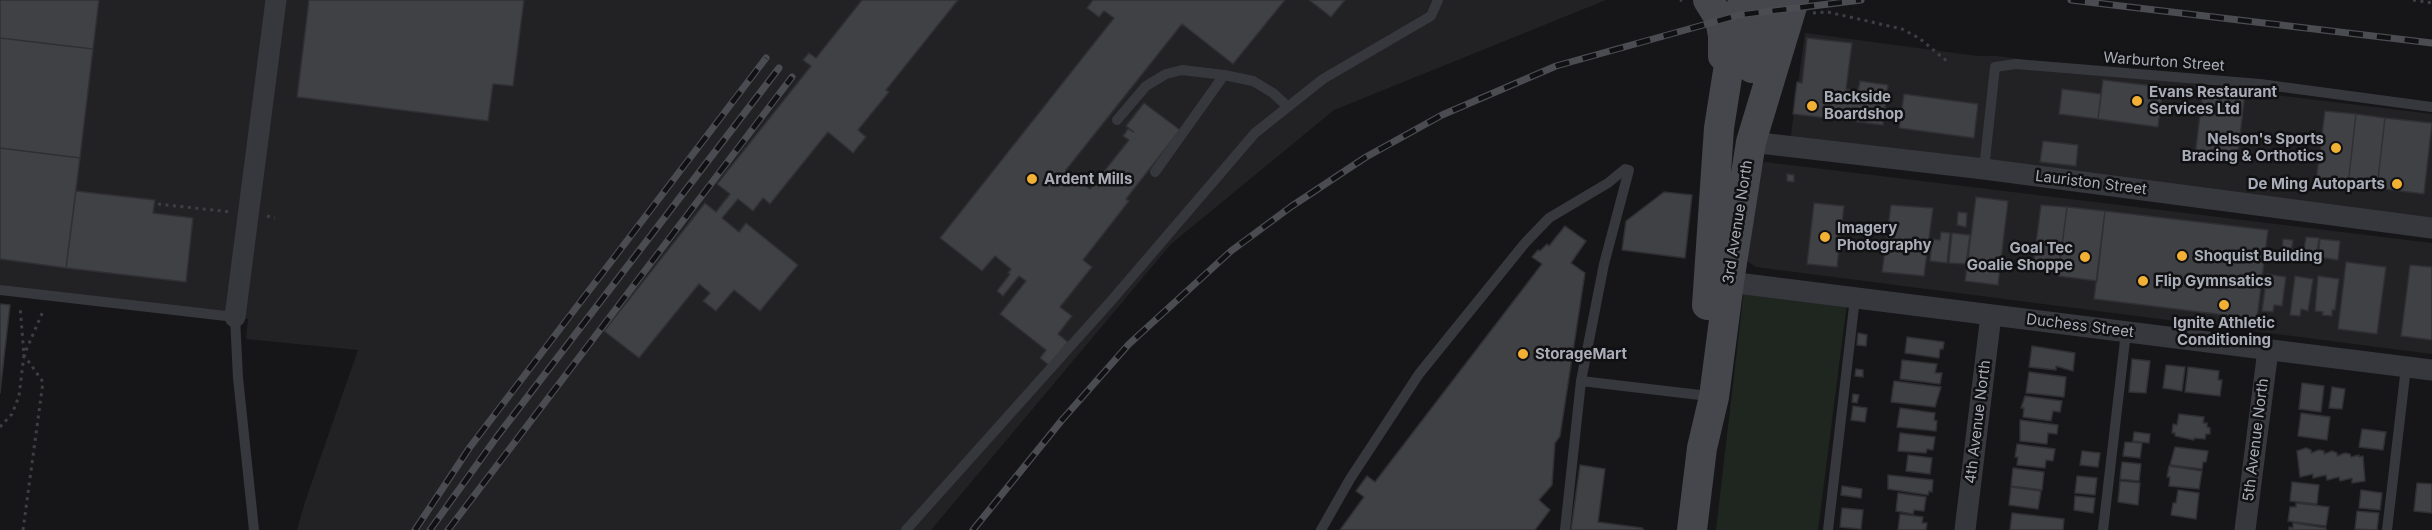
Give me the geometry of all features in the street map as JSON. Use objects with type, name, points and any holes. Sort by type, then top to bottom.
[{"type":"main road","points":[[1690,0],[1720,19],[1723,36],[1719,128]]},
{"type":"main road","name":"3rd Avenue North","points":[[1702,448],[1700,395],[1719,128],[1729,61],[1743,0]]},
{"type":"main road","points":[[1751,142],[1745,101],[1770,0]]},
{"type":"main road","name":"3rd Avenue North","points":[[1692,530],[1702,448],[1714,397],[1751,142],[1803,7]]},
{"type":"street","points":[[236,316],[276,0]]},
{"type":"street","name":"Lauriston Street","points":[[1751,142],[1984,169],[2432,228]]},
{"type":"street","name":"Duchess Street","points":[[1729,282],[2432,370]]},
{"type":"street","name":"4th Avenue North","points":[[1965,530],[1991,315]]},
{"type":"street","name":"5th Avenue North","points":[[2245,530],[2268,350]]},
{"type":"lane","points":[[906,530],[1111,301],[1255,133],[1323,79],[1426,19],[1434,12],[1438,0]]},
{"type":"lane","name":"Warburton Street","points":[[1984,169],[1995,68],[2016,64],[2260,84],[2432,107]]},
{"type":"lane","points":[[1117,120],[1146,86],[1166,74],[1182,70],[1253,81],[1273,93],[1288,107]]},
{"type":"lane","points":[[1155,172],[1224,75]]},
{"type":"lane","points":[[1322,530],[1350,479],[1419,374],[1525,243],[1549,218],[1608,183],[1625,169],[1629,170],[1604,264],[1581,381],[1565,530]]},
{"type":"lane","points":[[0,290],[236,316],[238,378],[254,530]]},
{"type":"lane","points":[[1828,530],[1855,298]]},
{"type":"lane","points":[[2103,530],[2126,332]]},
{"type":"lane","points":[[2387,530],[2406,366]]},
{"type":"lane","points":[[1581,381],[1700,395]]},
{"type":"path","points":[[2413,0],[2432,3]]},
{"type":"path","points":[[1803,7],[1902,29],[1918,38],[1948,62]]},
{"type":"path","points":[[158,204],[249,214]]},
{"type":"path","points":[[0,427],[12,414],[19,396],[24,355],[20,307],[22,292]]},
{"type":"path","points":[[24,355],[46,307],[47,295]]},
{"type":"path","points":[[23,530],[43,382],[24,355]]},
{"type":"shaded area","points":[[0,0],[1606,0],[1334,110],[1171,244],[931,530],[297,530],[358,350],[246,339],[248,319],[0,285]]},
{"type":"shaded area","points":[[1805,33],[2432,114],[2432,219],[1790,142]]},
{"type":"shaded area","points":[[1765,162],[2432,243],[2432,354],[1756,267],[1747,261],[1744,248],[1758,167]]},
{"type":"shaded area","points":[[1744,290],[1847,303],[1818,530],[1716,530]]},
{"type":"building","points":[[0,0],[99,0],[93,49],[0,38]]},
{"type":"building","points":[[309,0],[524,0],[513,86],[493,84],[488,121],[297,97]]},
{"type":"building","points":[[862,0],[958,0],[886,90],[889,92],[858,130],[866,137],[853,153],[828,132],[770,204],[763,198],[753,211],[738,199],[722,218],[739,232],[746,223],[798,265],[760,311],[734,290],[716,311],[703,301],[710,293],[699,284],[639,358],[604,331],[705,203],[716,212],[730,194],[717,184],[811,66],[803,60],[809,53],[816,58]]},
{"type":"building","name":"Ardent Mills","points":[[1093,0],[1285,0],[1233,64],[1182,24],[1066,170],[1090,189],[1129,140],[1123,136],[1128,129],[1134,132],[1126,126],[1144,103],[1180,130],[1126,199],[1129,201],[1083,260],[1092,267],[1060,307],[1072,316],[1058,334],[1068,342],[1050,366],[1040,358],[1046,350],[1000,314],[1026,281],[1019,276],[1003,296],[997,291],[1010,274],[1008,273],[1011,269],[995,256],[982,271],[940,238],[1114,18],[1104,11],[1099,17],[1087,8]]},
{"type":"building","points":[[1309,0],[1345,0],[1331,17]]},
{"type":"building","points":[[0,38],[93,49],[80,158],[0,148]]},
{"type":"building","points":[[1807,38],[1852,43],[1846,89],[1858,91],[1860,81],[1888,85],[1883,125],[1793,114],[1797,82],[1802,83]]},
{"type":"building","points":[[2103,80],[2163,87],[2158,127],[2098,119]]},
{"type":"building","points":[[2062,89],[2101,94],[2098,119],[2059,114]]},
{"type":"building","points":[[2203,89],[2245,94],[2237,161],[2195,156]]},
{"type":"building","points":[[1904,94],[1978,104],[1974,138],[1899,128]]},
{"type":"building","points":[[2325,111],[2356,114],[2348,185],[2316,181]]},
{"type":"building","points":[[2356,114],[2385,118],[2377,188],[2348,185]]},
{"type":"building","points":[[2385,118],[2432,123],[2424,194],[2377,188]]},
{"type":"building","points":[[2043,141],[2078,145],[2076,166],[2040,162]]},
{"type":"building","points":[[0,148],[80,158],[66,268],[0,259]]},
{"type":"building","points":[[1787,174],[1794,175],[1794,182],[1787,181]]},
{"type":"building","points":[[76,191],[155,200],[153,213],[193,218],[186,282],[66,268]]},
{"type":"building","points":[[1664,192],[1692,195],[1685,258],[1622,250],[1626,221]]},
{"type":"building","points":[[1976,197],[2008,201],[1998,285],[1965,281]]},
{"type":"building","name":"Imagery Photography","points":[[1814,203],[1844,206],[1837,267],[1807,264]]},
{"type":"building","points":[[1891,205],[1933,208],[1924,276],[1882,272]]},
{"type":"building","points":[[2041,205],[2067,207],[2059,269],[2033,266]]},
{"type":"building","points":[[2067,207],[2105,211],[2097,281],[2058,276]]},
{"type":"building","name":"Shoquist Building","points":[[2105,211],[2268,230],[2257,319],[2094,299]]},
{"type":"building","points":[[1958,212],[1967,213],[1966,227],[1957,225]]},
{"type":"building","name":"StorageMart","points":[[1565,226],[1586,241],[1571,263],[1585,273],[1560,436],[1555,443],[1552,485],[1539,500],[1550,510],[1535,530],[1340,530],[1364,497],[1356,491],[1367,476],[1375,482],[1542,264],[1532,257],[1547,244],[1549,246]]},
{"type":"building","points":[[1941,232],[1950,233],[1947,263],[1930,261],[1932,239],[1940,240]]},
{"type":"building","points":[[1952,233],[1970,235],[1966,264],[1949,263]]},
{"type":"building","points":[[2306,237],[2319,238],[2316,258],[2303,256]]},
{"type":"building","points":[[2283,239],[2293,240],[2291,252],[2282,251]]},
{"type":"building","points":[[2320,239],[2340,241],[2338,260],[2318,257]]},
{"type":"building","points":[[2295,248],[2302,249],[2301,259],[2294,258]]},
{"type":"building","points":[[2346,262],[2386,267],[2377,334],[2338,329]]},
{"type":"building","points":[[2410,265],[2432,267],[2432,340],[2401,336]]},
{"type":"building","points":[[2267,274],[2286,277],[2282,306],[2274,305],[2273,312],[2262,311]]},
{"type":"building","points":[[2295,276],[2313,279],[2308,311],[2301,309],[2300,316],[2290,315]]},
{"type":"building","points":[[2318,276],[2339,279],[2335,310],[2332,310],[2332,316],[2322,315],[2323,312],[2315,311]]},
{"type":"building","points":[[0,304],[10,305],[0,393]]},
{"type":"building","points":[[1858,333],[1867,335],[1866,346],[1857,345]]},
{"type":"building","points":[[1907,337],[1944,342],[1939,358],[1905,353]]},
{"type":"building","points":[[2032,346],[2075,353],[2073,371],[2056,366],[2056,370],[2029,367]]},
{"type":"building","points":[[2132,359],[2150,361],[2146,393],[2129,392]]},
{"type":"building","points":[[1902,360],[1937,364],[1935,373],[1942,373],[1940,384],[1900,379]]},
{"type":"building","points":[[2166,365],[2185,367],[2182,391],[2163,388]]},
{"type":"building","points":[[2188,367],[2219,371],[2218,380],[2222,380],[2220,396],[2185,392]]},
{"type":"building","points":[[1856,369],[1863,370],[1863,377],[1855,376]]},
{"type":"building","points":[[2029,372],[2066,377],[2064,397],[2026,393]]},
{"type":"building","points":[[1894,381],[1941,387],[1935,407],[1891,402]]},
{"type":"building","points":[[2302,383],[2324,386],[2321,412],[2299,409]]},
{"type":"building","points":[[2332,387],[2345,389],[2342,409],[2329,408]]},
{"type":"building","points":[[1853,394],[1859,395],[1857,403],[1852,402]]},
{"type":"building","points":[[2025,396],[2062,401],[2060,412],[2053,411],[2051,421],[2023,417],[2024,408],[2021,408]]},
{"type":"building","points":[[1853,406],[1867,408],[1865,422],[1851,420]]},
{"type":"building","points":[[1900,408],[1935,413],[1936,431],[1897,427]]},
{"type":"building","points":[[2301,413],[2330,417],[2327,440],[2298,436]]},
{"type":"building","points":[[2179,414],[2204,417],[2203,423],[2207,423],[2210,434],[2206,434],[2205,439],[2194,438],[2194,440],[2175,436],[2175,433],[2172,433],[2173,424],[2177,425]]},
{"type":"building","points":[[2020,420],[2058,425],[2057,434],[2048,433],[2047,444],[2020,441]]},
{"type":"building","points":[[2362,429],[2386,432],[2383,450],[2359,447]]},
{"type":"building","points":[[2134,432],[2150,434],[2149,443],[2133,441]]},
{"type":"building","points":[[1900,433],[1935,437],[1933,450],[1927,449],[1926,453],[1898,451]]},
{"type":"building","points":[[2125,442],[2142,443],[2140,458],[2123,456]]},
{"type":"building","points":[[2017,444],[2055,449],[2053,461],[2046,460],[2045,468],[2017,465],[2018,457],[2015,457]]},
{"type":"building","points":[[2175,447],[2208,451],[2202,469],[2170,465]]},
{"type":"building","points":[[2306,448],[2311,450],[2311,453],[2319,450],[2324,451],[2324,454],[2332,451],[2337,453],[2337,456],[2345,453],[2350,454],[2351,457],[2363,456],[2365,481],[2352,483],[2352,478],[2340,481],[2339,477],[2327,480],[2326,475],[2313,478],[2313,474],[2300,477],[2297,451]]},
{"type":"building","points":[[2082,451],[2100,453],[2098,467],[2080,465]]},
{"type":"building","points":[[1908,455],[1932,458],[1930,474],[1906,471]]},
{"type":"building","points":[[2122,462],[2141,464],[2139,481],[2120,479]]},
{"type":"building","points":[[1580,465],[1605,469],[1598,522],[1644,530],[1571,530]]},
{"type":"building","points":[[2169,466],[2202,471],[2199,489],[2169,486],[2170,477],[2167,477]]},
{"type":"building","points":[[2013,468],[2044,472],[2042,490],[2011,486]]},
{"type":"building","points":[[1888,475],[1933,480],[1932,492],[1929,491],[1928,495],[1888,489]]},
{"type":"building","points":[[2077,476],[2097,478],[2095,495],[2075,493]]},
{"type":"building","points":[[2120,481],[2140,483],[2138,505],[2118,502]]},
{"type":"building","points":[[2292,482],[2319,485],[2317,504],[2290,501]]},
{"type":"building","points":[[2417,483],[2432,484],[2432,513],[2414,511]]},
{"type":"building","points":[[1842,486],[1862,489],[1861,498],[1841,495]]},
{"type":"building","points":[[2011,487],[2041,491],[2038,509],[2009,505]]},
{"type":"building","points":[[2178,490],[2199,493],[2196,519],[2171,515]]},
{"type":"building","points":[[2361,490],[2382,493],[2380,510],[2359,508]]},
{"type":"building","points":[[1898,493],[1926,497],[1924,511],[1914,510],[1913,514],[1896,511]]},
{"type":"building","points":[[2075,496],[2095,498],[2093,513],[2074,510]]},
{"type":"building","points":[[2296,503],[2329,507],[2326,526],[2288,521],[2290,507],[2296,507]]},
{"type":"building","points":[[1842,508],[1863,510],[1861,529],[1840,527]]},
{"type":"building","points":[[2357,511],[2379,513],[2377,530],[2355,529]]},
{"type":"building","points":[[2012,513],[2064,519],[2063,530],[2010,530]]},
{"type":"building","points":[[1900,514],[1923,517],[1922,523],[1927,523],[1926,530],[1898,530]]},
{"type":"building","points":[[2293,523],[2326,528],[2326,530],[2289,530],[2289,527],[2293,528]]},
{"type":"railway","points":[[973,530],[1062,420],[1129,344],[1231,251],[1292,206],[1366,157],[1442,115],[1556,66],[1739,15],[1861,0]]},
{"type":"railway","points":[[2071,0],[2432,43]]},
{"type":"railway","points":[[415,530],[470,447],[766,58]]},
{"type":"railway","points":[[430,530],[496,438],[779,68]]},
{"type":"railway","points":[[448,530],[792,77]]},
{"type":"place","name":"Evans Restaurant Services Ltd","points":[[2137,101]]},
{"type":"place","name":"Backside Boardshop","points":[[1812,106]]},
{"type":"place","name":"Nelson's Sports Bracing & Orthotics","points":[[2336,148]]},
{"type":"place","name":"Ardent Mills","points":[[1032,179]]},
{"type":"place","name":"De Ming Autoparts","points":[[2397,184]]},
{"type":"place","name":"Imagery Photography","points":[[1825,237]]},
{"type":"place","name":"Shoquist Building","points":[[2182,256]]},
{"type":"place","name":"Goal Tec Goalie Shoppe","points":[[2085,257]]},
{"type":"place","name":"Flip Gymnsatics","points":[[2143,281]]},
{"type":"place","name":"Ignite Athletic Conditioning","points":[[2224,305]]},
{"type":"place","name":"StorageMart","points":[[1523,354]]}]
